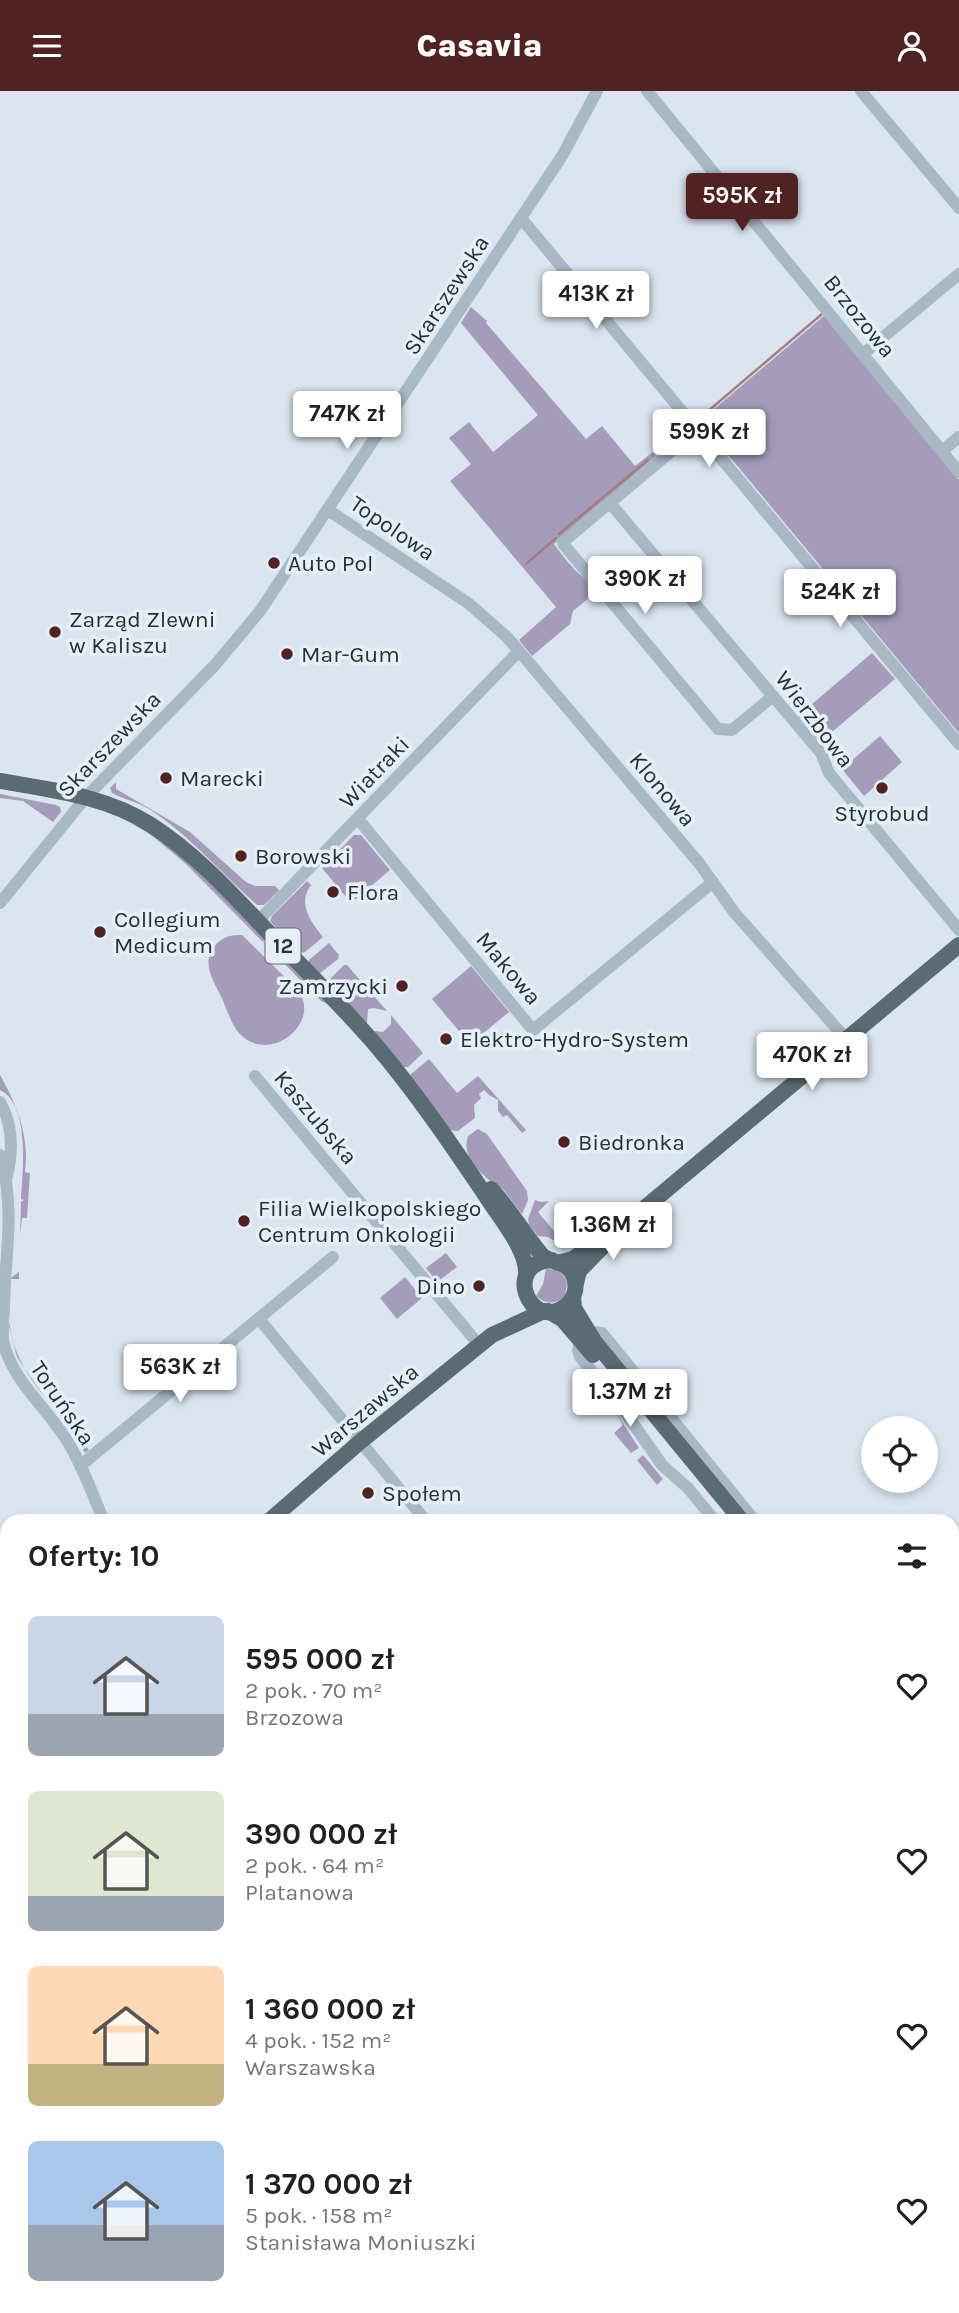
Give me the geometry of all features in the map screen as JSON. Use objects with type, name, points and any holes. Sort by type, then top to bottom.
[{"type":"main road","name":"12","points":[[0,781],[86,797],[128,813],[164,834],[198,861],[372,1041],[461,1158],[526,1264],[525,1293]]},
{"type":"main road","points":[[724,1514],[584,1335],[575,1308],[579,1271],[622,1227],[959,945]]},
{"type":"main road","name":"12","points":[[461,1158],[502,1201],[542,1256],[571,1271],[575,1290]]},
{"type":"main road","points":[[526,1275],[535,1265],[573,1259],[622,1227]]},
{"type":"main road","points":[[546,1311],[565,1307],[575,1290]]},
{"type":"main road","points":[[525,1293],[532,1304],[563,1319],[584,1335],[736,1514]]},
{"type":"main road","name":"Warszawska","points":[[277,1514],[361,1441],[486,1340],[520,1304],[525,1293]]},
{"type":"main road","name":"Warszawska","points":[[486,1340],[546,1311]]},
{"type":"street","name":"Skarszewska","points":[[0,903],[86,797],[235,642],[281,582],[522,218],[572,139],[597,91]]},
{"type":"street","name":"Brzozowa","points":[[647,91],[959,472]]},
{"type":"street","points":[[861,91],[959,208]]},
{"type":"street","points":[[522,218],[959,744]]},
{"type":"street","points":[[863,353],[959,274]]},
{"type":"street","points":[[698,429],[563,542],[718,729],[732,730],[773,696]]},
{"type":"street","points":[[942,451],[959,437]]},
{"type":"street","name":"Wierzbowa","points":[[610,503],[821,753],[829,773],[959,930]]},
{"type":"street","name":"Topolowa","points":[[328,510],[434,581]]},
{"type":"street","name":"Klonowa","points":[[434,581],[481,613],[519,651],[713,882],[734,912],[846,1039]]},
{"type":"street","name":"Wiatraki","points":[[258,921],[519,651]]},
{"type":"street","name":"Makowa","points":[[358,818],[533,1030],[713,882]]},
{"type":"street","name":"Kaszubska","points":[[255,1076],[486,1340]]},
{"type":"street","points":[[0,1102],[5,1137]]},
{"type":"street","name":"Toruńska","points":[[5,1137],[10,1161],[6,1180]]},
{"type":"street","name":"Toruńska","points":[[0,1155],[8,1198],[1,1315],[5,1365],[20,1379],[67,1440],[101,1514]]},
{"type":"street","points":[[80,1466],[333,1257]]},
{"type":"street","points":[[259,1318],[420,1514]]},
{"type":"street","points":[[709,1514],[688,1487],[662,1465],[621,1406],[580,1356],[578,1350],[584,1335],[602,1333],[749,1514]]},
{"type":"shaded area","points":[[471,307],[487,321],[586,439],[602,426],[635,466],[653,452],[656,456],[554,544],[576,571],[596,586],[601,600],[589,598],[573,611],[570,624],[532,656],[519,640],[556,607],[450,481],[471,464],[449,438],[469,422],[493,452],[538,415],[461,323]]},
{"type":"shaded area","points":[[825,315],[959,480],[959,733],[700,421]]},
{"type":"shaded area","points":[[872,653],[895,679],[820,742],[798,716]]},
{"type":"shaded area","points":[[880,736],[902,762],[864,796],[842,769]]},
{"type":"shaded area","points":[[116,782],[116,789],[190,832],[246,882],[255,886],[275,886],[279,890],[264,905],[257,905],[166,821],[147,808],[112,793],[110,788]]},
{"type":"shaded area","points":[[0,794],[56,805],[61,812],[53,822],[23,801],[0,798]]},
{"type":"shaded area","points":[[129,822],[148,831],[185,857],[265,939],[263,942],[186,864],[150,834]]},
{"type":"shaded area","points":[[354,835],[361,835],[390,870],[351,903],[322,868]]},
{"type":"shaded area","points":[[307,881],[311,885],[305,899],[307,912],[323,937],[305,952],[299,953],[270,921]]},
{"type":"shaded area","points":[[242,935],[298,990],[304,1003],[298,1026],[290,1036],[279,1042],[266,1045],[254,1043],[238,1032],[210,973],[209,957],[217,943],[226,937]]},
{"type":"shaded area","points":[[267,941],[332,1006],[321,1001],[265,944]]},
{"type":"shaded area","points":[[329,943],[339,955],[338,959],[319,974],[309,960]]},
{"type":"shaded area","points":[[344,965],[347,965],[387,1011],[368,1009],[365,1025],[329,983]]},
{"type":"shaded area","points":[[471,966],[509,1012],[470,1044],[432,999]]},
{"type":"shaded area","points":[[391,1015],[423,1053],[408,1067],[402,1067],[372,1034],[375,1031],[383,1032],[391,1024]]},
{"type":"shaded area","points":[[429,1059],[457,1093],[478,1076],[526,1130],[522,1133],[507,1115],[503,1117],[498,1111],[498,1100],[484,1090],[474,1105],[475,1118],[458,1131],[448,1130],[410,1077]]},
{"type":"shaded area","points":[[0,1075],[21,1122],[26,1147],[25,1172],[30,1173],[27,1218],[22,1218],[20,1235],[21,1202],[24,1200],[21,1199],[23,1173],[20,1124],[10,1098],[0,1090]]},
{"type":"shaded area","points":[[478,1129],[487,1134],[527,1191],[528,1200],[522,1214],[502,1188],[499,1189],[470,1159],[466,1144],[468,1136]]},
{"type":"shaded area","points":[[535,1200],[549,1201],[538,1212],[565,1244],[573,1245],[560,1244],[548,1237],[538,1236],[529,1225],[528,1219]]},
{"type":"shaded area","points":[[446,1253],[457,1267],[437,1282],[426,1268]]},
{"type":"shaded area","points":[[546,1269],[560,1272],[567,1284],[565,1296],[555,1302],[543,1301],[536,1296],[543,1284]]},
{"type":"shaded area","points":[[19,1272],[19,1279],[11,1279],[11,1278]]},
{"type":"shaded area","points":[[405,1277],[422,1298],[397,1319],[380,1298]]},
{"type":"shaded area","points":[[9,1319],[14,1345],[27,1371],[17,1357],[9,1327]]},
{"type":"shaded area","points":[[44,1396],[89,1450],[85,1453],[70,1428]]},
{"type":"shaded area","points":[[615,1411],[639,1448],[631,1453],[614,1433],[623,1425]]},
{"type":"shaded area","points":[[643,1455],[663,1479],[657,1485],[637,1460]]},
{"type":"waterway","points":[[700,418],[822,314]]},
{"type":"waterway","points":[[559,534],[648,460]]},
{"type":"waterway","points":[[526,564],[556,538]]},
{"type":"place","name":"Auto Pol","points":[[274,563]]},
{"type":"place","name":"Zarząd Zlewni w Kaliszu","points":[[55,632]]},
{"type":"place","name":"Mar-Gum","points":[[287,654]]},
{"type":"place","name":"Marecki","points":[[166,778]]},
{"type":"place","name":"Styrobud","points":[[882,788]]},
{"type":"place","name":"Borowski","points":[[241,856]]},
{"type":"place","name":"Flora","points":[[333,892]]},
{"type":"place","name":"Collegium Medicum","points":[[100,932]]},
{"type":"place","name":"Zamrzycki","points":[[402,986]]},
{"type":"place","name":"Elektro-Hydro-System","points":[[446,1039]]},
{"type":"place","name":"Biedronka","points":[[564,1142]]},
{"type":"place","name":"Filia Wielkopolskiego Centrum Onkologii","points":[[244,1221]]},
{"type":"place","name":"Dino","points":[[479,1286]]},
{"type":"place","name":"Społem","points":[[368,1493]]}]
